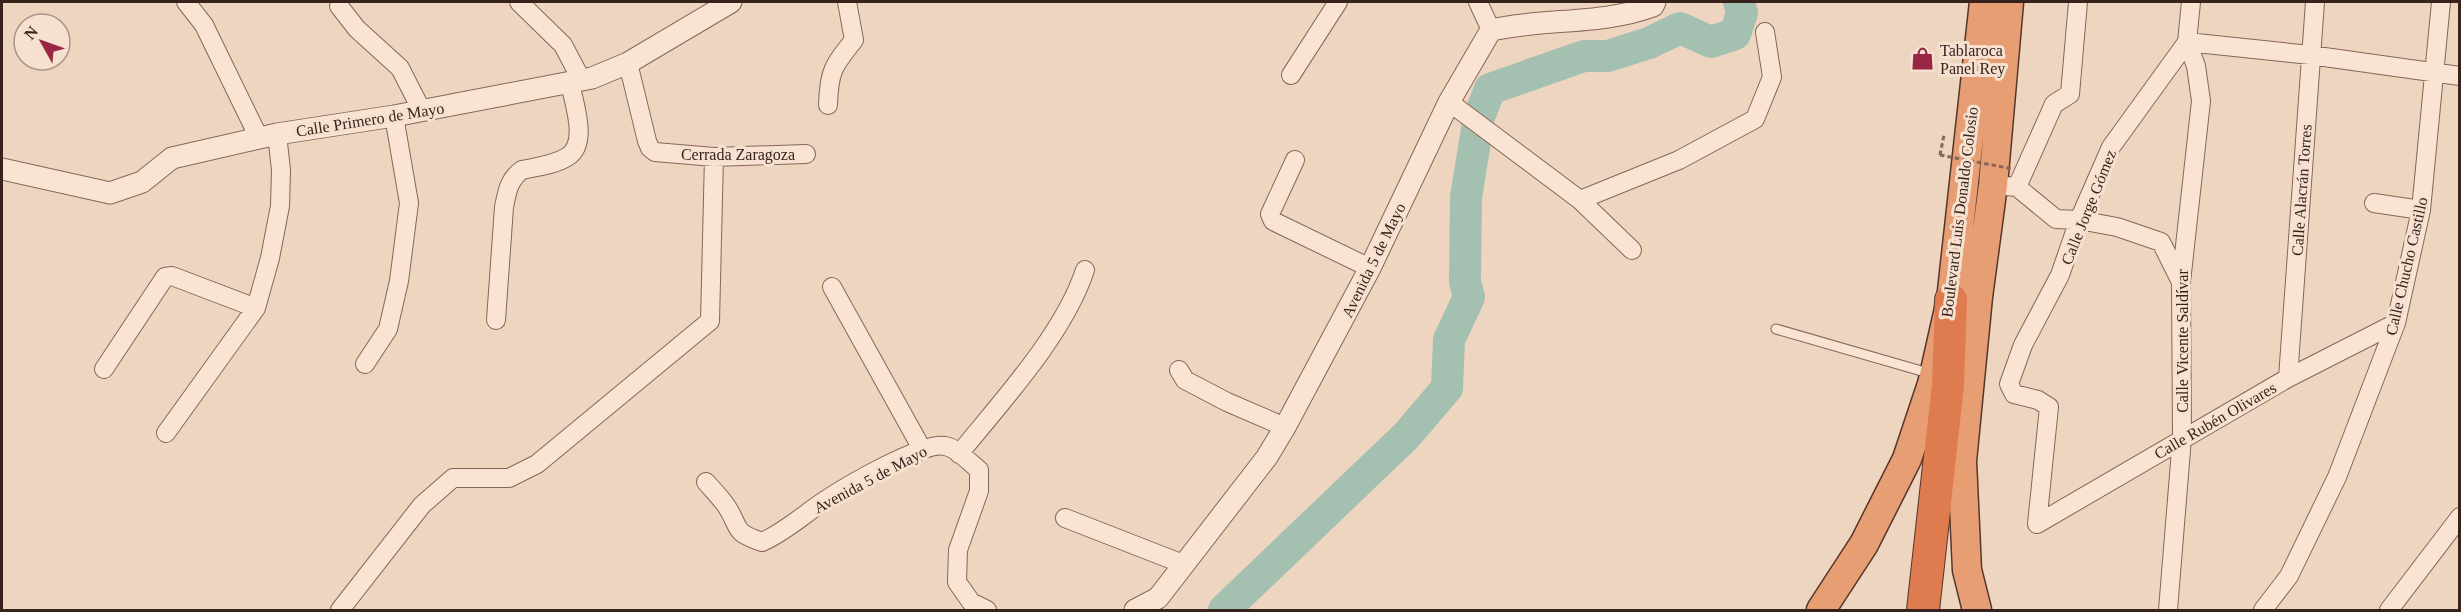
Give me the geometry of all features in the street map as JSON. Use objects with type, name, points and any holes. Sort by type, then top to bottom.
[{"type":"highway","name":"Boulevard Luis Donaldo Colosio","points":[[1977,610],[1967,570],[1962,461],[1978,297],[2007,180],[2003,2]]},
{"type":"highway","name":"Boulevard Luis Donaldo Colosio","points":[[1821,610],[1864,544],[1907,459],[1934,375],[1951,300],[2003,2]]},
{"type":"highway","points":[[1923,610],[1948,385],[1951,300]]},
{"type":"street","points":[[166,433],[256,308],[270,258],[280,206],[281,170],[268,136],[204,25],[186,2]]},
{"type":"street","points":[[496,320],[504,207],[508,189],[516,174],[522,170],[566,158],[575,151],[579,137],[576,82],[563,45],[519,2]]},
{"type":"street","name":"Calle Primero de Mayo","points":[[2,169],[110,193],[142,182],[172,158],[268,136],[394,116],[576,82],[609,72],[731,2]]},
{"type":"street","points":[[828,105],[829,78],[840,58],[854,40],[847,2]]},
{"type":"street","points":[[1291,75],[1338,2]]},
{"type":"street","points":[[1478,2],[1491,30],[1515,25],[1629,15],[1653,6],[1655,2]]},
{"type":"street","points":[[2078,2],[2070,94],[2055,104],[2007,180],[2056,219],[2079,220],[2117,227],[2161,242],[2181,282]]},
{"type":"street","name":"Calle Vicente Saldívar","points":[[2168,610],[2182,438],[2181,282],[2201,101],[2196,66],[2187,42],[2191,2]]},
{"type":"street","name":"Calle Alacrán Torres","points":[[2288,378],[2315,2]]},
{"type":"street","name":"Calle Chucho Castillo","points":[[2263,610],[2289,576],[2337,477],[2396,323],[2421,210],[2441,2]]},
{"type":"street","points":[[339,6],[357,29],[400,68],[422,111]]},
{"type":"street","name":"Avenida 5 de Mayo","points":[[1135,610],[1158,597],[1267,457],[1370,268],[1450,103],[1491,30]]},
{"type":"street","points":[[1580,200],[1678,160],[1755,119],[1772,77],[1765,32]]},
{"type":"street","points":[[2187,42],[2310,55],[2460,76]]},
{"type":"street","name":"Calle Jorge Gómez","points":[[2037,524],[2049,407],[2038,400],[2014,394],[2009,384],[2023,345],[2060,275],[2079,220],[2111,147],[2187,42]]},
{"type":"street","name":"Cerrada Zaragoza","points":[[628,63],[650,148],[655,152],[714,157],[806,154]]},
{"type":"street","points":[[1450,103],[1508,144],[1580,200],[1632,250]]},
{"type":"street","points":[[365,364],[388,329],[399,281],[409,203],[394,116]]},
{"type":"street","points":[[340,610],[422,505],[453,478],[509,478],[537,464],[710,321],[714,157]]},
{"type":"street","points":[[1295,160],[1270,214],[1273,221],[1370,268]]},
{"type":"street","points":[[2374,203],[2421,210]]},
{"type":"street","points":[[959,454],[1064,317],[1078,292],[1085,270]]},
{"type":"street","points":[[104,369],[165,277],[172,276],[256,308]]},
{"type":"street","points":[[832,287],[922,449]]},
{"type":"street","name":"Calle Rubén Olivares","points":[[2037,524],[2288,378],[2396,323]]},
{"type":"street","points":[[1179,370],[1185,380],[1227,402],[1285,427]]},
{"type":"street","name":"Avenida 5 de Mayo","points":[[706,482],[728,508],[735,526],[746,536],[762,542],[774,537],[825,500],[922,449],[936,445],[949,446],[979,470],[979,491],[958,550],[957,582],[971,602],[987,610]]},
{"type":"street","points":[[2389,610],[2460,517]]},
{"type":"street","points":[[1065,518],[1183,564]]},
{"type":"lane","points":[[1776,329],[1934,375]]},
{"type":"path","points":[[1940,155],[2007,180]]},
{"type":"waterway","points":[[1224,610],[1407,435],[1447,388],[1449,340],[1469,297],[1465,282],[1466,197],[1479,117],[1490,89],[1584,56],[1608,56],[1649,43],[1680,28],[1711,42],[1735,34],[1742,13],[1739,2]]},
{"type":"place","name":"Tablaroca Panel Rey","points":[[1922,59]]}]
